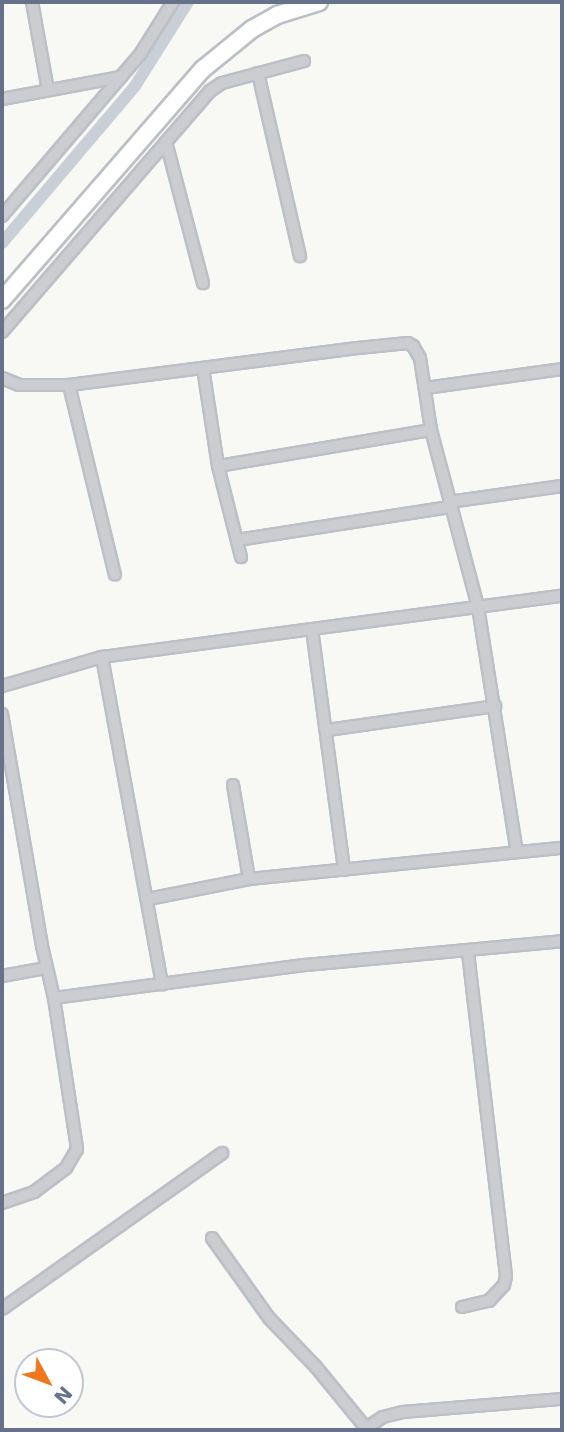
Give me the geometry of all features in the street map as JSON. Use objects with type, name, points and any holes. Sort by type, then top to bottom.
[{"type":"main road","points":[[2,300],[203,69],[252,29],[276,15],[319,2]]},
{"type":"street","points":[[32,2],[48,90]]},
{"type":"street","points":[[2,216],[121,78],[173,2]]},
{"type":"street","points":[[2,332],[210,91],[222,83],[304,61]]},
{"type":"street","points":[[258,73],[300,256]]},
{"type":"street","points":[[2,99],[121,78]]},
{"type":"street","points":[[166,142],[203,283]]},
{"type":"street","points":[[2,379],[19,385],[69,385],[408,343],[420,358],[431,430],[478,607],[517,852]]},
{"type":"street","points":[[203,368],[218,466],[241,557]]},
{"type":"street","points":[[425,388],[562,369]]},
{"type":"street","points":[[69,385],[115,575]]},
{"type":"street","points":[[218,466],[431,430]]},
{"type":"street","points":[[237,540],[562,486]]},
{"type":"street","points":[[2,686],[102,657],[562,596]]},
{"type":"street","points":[[312,629],[344,870]]},
{"type":"street","points":[[102,657],[162,985]]},
{"type":"street","points":[[327,730],[495,706]]},
{"type":"street","points":[[2,715],[46,968],[54,998],[75,1155],[66,1168],[28,1197],[2,1203]]},
{"type":"street","points":[[233,785],[249,879]]},
{"type":"street","points":[[148,900],[249,879],[562,848]]},
{"type":"street","points":[[54,998],[305,965],[562,941]]},
{"type":"street","points":[[462,1307],[489,1301],[505,1285],[506,1276],[468,951]]},
{"type":"street","points":[[2,976],[46,968]]},
{"type":"street","points":[[2,1309],[222,1153]]},
{"type":"street","points":[[212,1238],[269,1318],[316,1367],[364,1429],[383,1417],[403,1412],[562,1399]]},
{"type":"waterway","points":[[2,243],[135,86],[188,2]]}]
